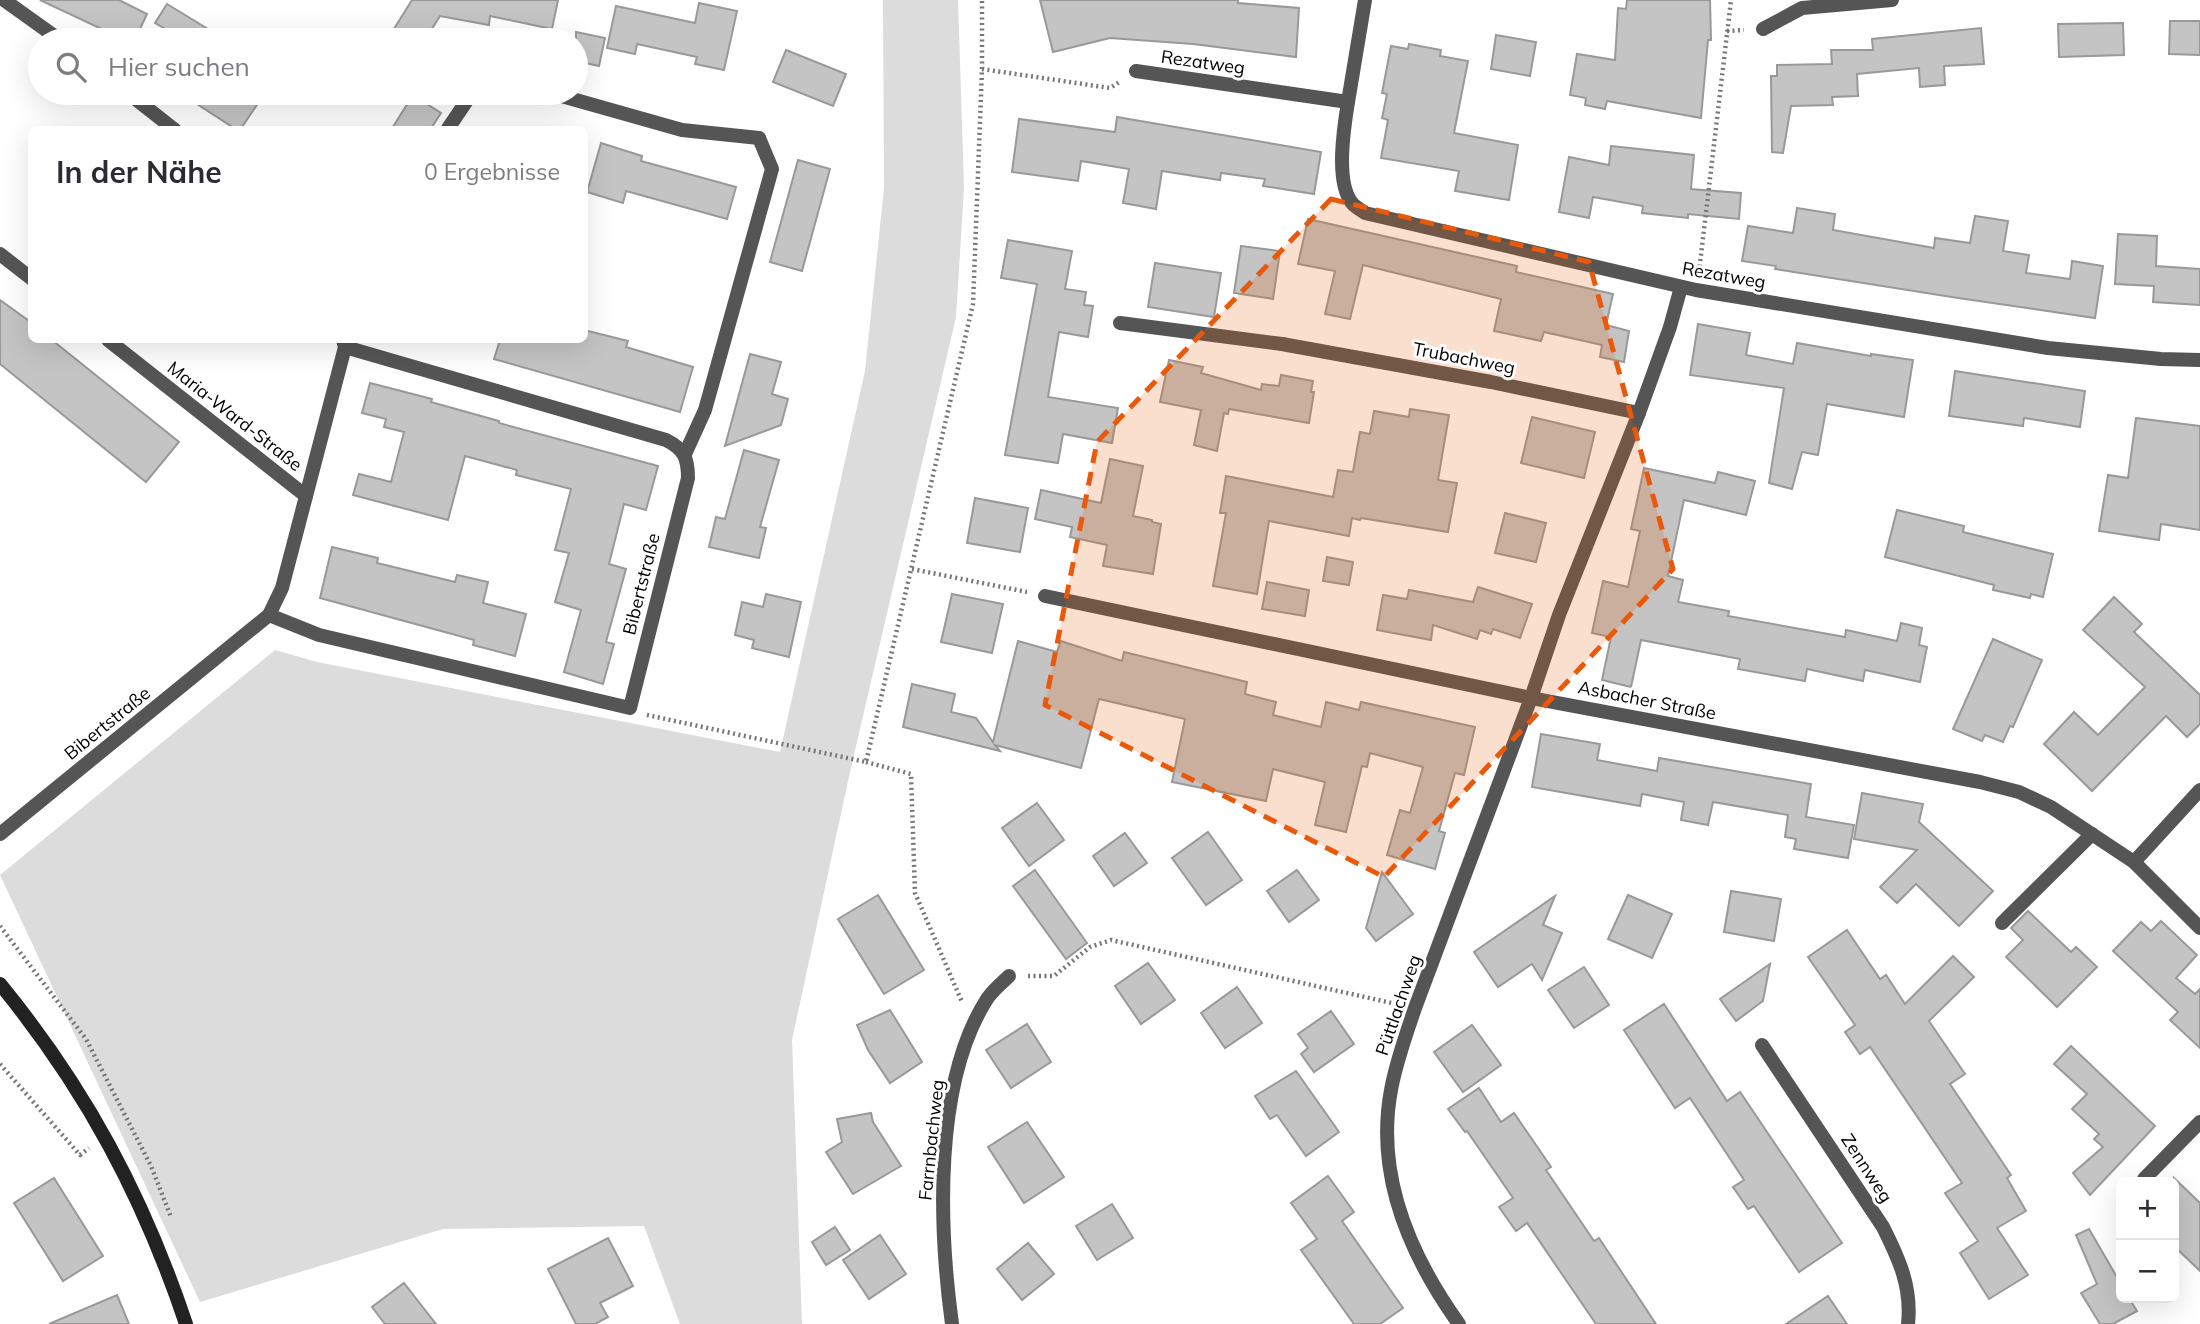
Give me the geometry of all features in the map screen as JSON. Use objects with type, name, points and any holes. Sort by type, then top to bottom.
[{"type":"main road","points":[[0,984],[57,1058],[122,1166],[165,1263],[186,1324]]},
{"type":"street","points":[[4,0],[43,28]]},
{"type":"street","name":"Rezatweg","points":[[1365,0],[1343,135],[1345,185],[1351,202],[1365,214],[1696,290],[2048,348],[2109,355],[2200,360]]},
{"type":"street","points":[[1763,29],[1802,8],[1892,0]]},
{"type":"street","name":"Rezatweg","points":[[1136,71],[1348,102]]},
{"type":"street","points":[[588,104],[681,130],[759,138],[772,169],[705,410],[685,454]]},
{"type":"street","points":[[143,105],[170,126]]},
{"type":"street","points":[[450,126],[464,105]]},
{"type":"street","points":[[0,254],[28,276]]},
{"type":"street","points":[[1531,698],[1559,615],[1639,413],[1670,327],[1681,287]]},
{"type":"street","name":"Trubachweg","points":[[1120,323],[1282,344],[1491,382],[1639,413]]},
{"type":"street","name":"Maria-Ward-Straße","points":[[112,343],[306,496]]},
{"type":"street","name":"Bibertstraße","points":[[0,834],[270,615],[282,588],[344,343],[666,440],[677,445],[685,454],[688,478],[630,708]]},
{"type":"street","name":"Asbacher Straße","points":[[1045,596],[1531,698],[1980,782],[2019,792],[2051,807],[2134,862],[2200,928]]},
{"type":"street","points":[[270,615],[319,635],[630,708]]},
{"type":"street","name":"Püttlachweg","points":[[1459,1324],[1416,1255],[1401,1217],[1388,1154],[1390,1092],[1415,1008],[1531,698]]},
{"type":"street","points":[[2134,862],[2200,790]]},
{"type":"street","points":[[2002,923],[2092,834]]},
{"type":"street","name":"Farrnbachweg","points":[[952,1324],[943,1232],[945,1149],[959,1061],[972,1026],[988,996],[1009,976]]},
{"type":"street","name":"Zennweg","points":[[1762,1045],[1894,1248],[1908,1289],[1908,1324]]},
{"type":"street","points":[[2146,1177],[2200,1122]]},
{"type":"path","points":[[866,762],[973,304],[982,0]]},
{"type":"path","points":[[1696,290],[1731,0]]},
{"type":"path","points":[[982,69],[1110,88],[1136,71]]},
{"type":"path","points":[[912,569],[1045,596]]},
{"type":"path","points":[[630,708],[645,715],[911,774],[915,893],[972,1026]]},
{"type":"path","points":[[1009,976],[1054,976],[1090,947],[1111,940],[1415,1008]]},
{"type":"path","points":[[0,1064],[80,1155]]},
{"type":"highlighted area","points":[[1331,199],[1589,262],[1673,569],[1384,877],[1045,705],[1097,442]]},
{"type":"shaded area","points":[[883,0],[958,0],[964,188],[956,317],[850,772],[792,1040],[802,1324],[680,1324],[644,1226],[443,1229],[200,1302],[0,875],[275,650],[317,662],[780,752],[865,371],[884,188]]},
{"type":"building","points":[[40,0],[119,0],[147,14],[141,28],[100,28]]},
{"type":"building","points":[[412,0],[558,0],[552,28],[490,16],[489,25],[440,16],[432,28],[394,28]]},
{"type":"building","points":[[1040,0],[1238,0],[1238,3],[1299,8],[1296,57],[1193,44],[1110,38],[1053,52]]},
{"type":"building","points":[[1627,0],[1710,0],[1711,40],[1708,40],[1701,118],[1607,101],[1605,109],[1585,105],[1586,98],[1570,95],[1577,54],[1615,60],[1618,8],[1626,9]]},
{"type":"building","points":[[699,3],[737,11],[724,70],[695,64],[697,57],[637,44],[635,54],[607,48],[616,6],[695,23]]},
{"type":"building","points":[[167,4],[206,28],[164,28],[155,23]]},
{"type":"building","points":[[2170,21],[2200,21],[2200,55],[2169,54]]},
{"type":"building","points":[[2123,23],[2124,55],[2059,57],[2058,24]]},
{"type":"building","points":[[1981,28],[1984,64],[1944,66],[1945,85],[1920,87],[1919,68],[1857,74],[1858,96],[1832,97],[1833,105],[1791,106],[1783,153],[1772,152],[1771,76],[1777,76],[1777,65],[1832,64],[1831,50],[1873,50],[1872,39]]},
{"type":"building","points":[[588,34],[605,38],[599,66],[588,64]]},
{"type":"building","points":[[1496,35],[1536,42],[1530,76],[1491,69]]},
{"type":"building","points":[[1409,44],[1441,50],[1440,56],[1468,61],[1454,133],[1518,145],[1509,200],[1455,191],[1459,171],[1381,158],[1388,120],[1382,118],[1387,94],[1382,93],[1391,46],[1408,49]]},
{"type":"building","points":[[786,50],[846,74],[833,106],[773,82]]},
{"type":"building","points":[[198,105],[257,105],[243,126],[231,126]]},
{"type":"building","points":[[407,105],[429,105],[441,113],[433,126],[394,126]]},
{"type":"building","points":[[1117,117],[1321,152],[1314,194],[1263,186],[1265,179],[1221,173],[1220,180],[1162,171],[1156,209],[1123,203],[1129,169],[1081,161],[1078,181],[1012,172],[1019,119],[1115,132]]},
{"type":"building","points":[[601,143],[642,156],[641,161],[736,187],[727,219],[626,191],[623,203],[588,192]]},
{"type":"building","points":[[1611,146],[1694,155],[1691,189],[1741,193],[1739,219],[1688,214],[1688,218],[1642,213],[1643,206],[1593,197],[1589,218],[1559,212],[1569,157],[1609,165]]},
{"type":"building","points":[[798,160],[830,169],[802,271],[770,262]]},
{"type":"building","points":[[1797,208],[1835,214],[1833,230],[1934,248],[1935,238],[1970,243],[1975,216],[2008,221],[2003,251],[2029,255],[2026,273],[2070,279],[2072,261],[2103,266],[2095,318],[1775,269],[1776,266],[1742,261],[1748,226],[1793,233]]},
{"type":"building","points":[[1308,219],[1517,266],[1516,272],[1613,294],[1606,325],[1629,331],[1624,362],[1600,357],[1602,345],[1544,332],[1541,341],[1494,331],[1501,299],[1363,265],[1350,319],[1325,314],[1335,271],[1298,264]]},
{"type":"building","points":[[2118,234],[2157,236],[2156,266],[2200,269],[2200,305],[2153,302],[2154,286],[2115,284]]},
{"type":"building","points":[[1008,240],[1072,251],[1065,289],[1086,292],[1084,305],[1093,306],[1088,337],[1059,332],[1048,397],[1118,408],[1112,443],[1063,434],[1058,463],[1005,455],[1037,284],[1001,278]]},
{"type":"building","points":[[1241,246],[1280,251],[1273,299],[1234,293]]},
{"type":"building","points":[[1155,263],[1221,273],[1214,317],[1148,307]]},
{"type":"building","points":[[0,300],[28,320],[28,343],[56,343],[179,442],[146,482],[0,364]]},
{"type":"building","points":[[1698,324],[1750,333],[1746,355],[1793,364],[1797,343],[1871,356],[1913,360],[1904,417],[1827,404],[1818,455],[1802,452],[1792,489],[1769,483],[1784,388],[1690,375]]},
{"type":"building","points":[[588,331],[628,341],[626,347],[693,367],[680,412],[494,359],[499,343],[588,343]]},
{"type":"building","points":[[750,354],[781,362],[772,394],[788,399],[781,425],[725,446]]},
{"type":"building","points":[[1169,360],[1203,367],[1201,373],[1261,390],[1262,384],[1279,386],[1281,375],[1313,381],[1309,423],[1229,409],[1228,414],[1224,413],[1217,451],[1194,445],[1201,410],[1160,402]]},
{"type":"building","points":[[1955,371],[2085,391],[2080,427],[2024,418],[2023,426],[1949,416]]},
{"type":"building","points":[[370,383],[432,399],[431,402],[499,423],[658,466],[646,510],[624,504],[609,564],[626,569],[606,642],[614,644],[603,684],[564,672],[581,610],[555,602],[569,553],[555,550],[571,489],[516,475],[517,470],[465,456],[448,520],[353,495],[359,474],[391,482],[404,432],[384,427],[386,419],[362,413]]},
{"type":"building","points":[[1410,409],[1449,415],[1438,480],[1457,483],[1448,532],[1352,518],[1349,536],[1269,521],[1257,594],[1213,586],[1226,513],[1220,513],[1226,476],[1333,497],[1338,470],[1353,472],[1360,432],[1370,434],[1374,411],[1409,417]]},
{"type":"building","points":[[1532,417],[1595,432],[1584,478],[1521,463]]},
{"type":"building","points":[[2136,418],[2200,426],[2200,530],[2161,524],[2159,540],[2099,531],[2108,475],[2128,478]]},
{"type":"building","points":[[744,450],[779,460],[760,527],[766,528],[759,558],[709,547],[716,517],[725,519]]},
{"type":"building","points":[[1110,459],[1143,466],[1133,516],[1161,524],[1153,574],[1103,566],[1107,545],[1070,537],[1072,527],[1035,519],[1041,490],[1101,503]]},
{"type":"building","points":[[1644,468],[1715,483],[1718,472],[1755,481],[1746,515],[1684,500],[1668,576],[1683,580],[1678,602],[1729,611],[1728,616],[1845,637],[1846,630],[1897,641],[1901,623],[1922,628],[1919,645],[1927,647],[1920,682],[1865,670],[1863,681],[1807,669],[1805,681],[1738,669],[1740,659],[1641,640],[1631,687],[1602,680],[1611,637],[1592,633],[1603,581],[1628,587],[1640,531],[1631,529]]},
{"type":"building","points":[[975,498],[1028,508],[1020,552],[967,543]]},
{"type":"building","points":[[1897,510],[1964,526],[1963,532],[2053,554],[2043,597],[2031,594],[2030,598],[1993,590],[1994,585],[1885,557]]},
{"type":"building","points":[[1505,513],[1546,523],[1536,562],[1495,553]]},
{"type":"building","points":[[332,547],[378,558],[377,563],[455,582],[457,575],[488,582],[483,603],[526,614],[515,656],[473,645],[474,640],[320,598]]},
{"type":"building","points":[[1327,557],[1353,562],[1349,585],[1323,581]]},
{"type":"building","points":[[1267,582],[1309,590],[1305,616],[1262,609]]},
{"type":"building","points":[[1478,587],[1532,604],[1520,638],[1493,629],[1491,634],[1480,630],[1477,639],[1433,625],[1431,640],[1377,630],[1383,595],[1407,599],[1409,590],[1473,602]]},
{"type":"building","points":[[766,594],[801,602],[789,657],[752,648],[754,640],[735,635],[742,602],[763,607]]},
{"type":"building","points":[[952,594],[1003,604],[992,653],[941,642]]},
{"type":"building","points":[[2114,597],[2142,624],[2134,632],[2200,695],[2200,724],[2187,737],[2166,716],[2092,791],[2044,744],[2074,712],[2098,735],[2145,687],[2083,630]]},
{"type":"building","points":[[1993,639],[2042,660],[2013,727],[2010,726],[2003,742],[1985,735],[1982,741],[1953,729]]},
{"type":"building","points":[[1018,641],[1057,652],[1061,641],[1122,661],[1124,652],[1247,682],[1245,694],[1276,702],[1273,715],[1321,727],[1326,702],[1359,710],[1361,702],[1475,727],[1464,775],[1455,773],[1439,831],[1445,833],[1435,869],[1387,855],[1400,810],[1410,813],[1423,767],[1370,753],[1367,767],[1362,766],[1346,832],[1315,825],[1325,782],[1273,769],[1266,801],[1172,782],[1185,719],[1099,699],[1081,768],[995,745],[1000,751],[903,727],[912,684],[955,694],[951,712],[976,718],[993,742]]},
{"type":"building","points":[[1541,734],[1600,744],[1597,760],[1657,771],[1659,758],[1811,784],[1806,817],[1854,825],[1848,858],[1794,849],[1796,839],[1785,837],[1788,815],[1713,802],[1708,825],[1681,820],[1684,802],[1642,794],[1640,806],[1532,787]]},
{"type":"building","points":[[1862,793],[1923,804],[1919,822],[1993,891],[1959,926],[1916,884],[1897,903],[1880,887],[1917,850],[1854,839]]},
{"type":"building","points":[[1037,803],[1064,840],[1029,866],[1002,828]]},
{"type":"building","points":[[1208,832],[1242,880],[1206,905],[1172,858]]},
{"type":"building","points":[[1125,833],[1147,863],[1114,886],[1093,856]]},
{"type":"building","points":[[1035,870],[1087,943],[1066,959],[1013,886]]},
{"type":"building","points":[[1297,870],[1319,900],[1289,922],[1267,891]]},
{"type":"building","points":[[1382,872],[1413,914],[1376,941],[1366,928]]},
{"type":"building","points":[[1731,891],[1781,899],[1774,941],[1724,932]]},
{"type":"building","points":[[878,895],[924,970],[884,994],[838,919]]},
{"type":"building","points":[[1628,895],[1672,914],[1652,958],[1608,939]]},
{"type":"building","points":[[1555,896],[1543,925],[1562,933],[1542,980],[1532,964],[1498,987],[1474,952]]},
{"type":"building","points":[[2028,911],[2071,952],[2076,947],[2097,967],[2057,1007],[2006,957],[2023,940],[2011,928]]},
{"type":"building","points":[[2161,921],[2197,955],[2176,978],[2195,994],[2200,989],[2200,1048],[2170,1020],[2178,1012],[2113,951],[2141,922],[2151,931]]},
{"type":"building","points":[[1847,930],[1880,979],[1886,975],[1905,1004],[1953,956],[1974,977],[1929,1021],[1965,1074],[1950,1084],[2011,1175],[2007,1178],[2026,1211],[1997,1228],[2028,1275],[1989,1299],[1960,1253],[1978,1241],[1945,1193],[1962,1183],[1870,1047],[1860,1054],[1845,1032],[1855,1025],[1808,957]]},
{"type":"building","points":[[1148,963],[1175,1000],[1141,1024],[1115,986]]},
{"type":"building","points":[[1770,964],[1763,1001],[1736,1021],[1720,999]]},
{"type":"building","points":[[1584,967],[1609,1005],[1574,1028],[1548,990]]},
{"type":"building","points":[[1237,987],[1262,1023],[1225,1048],[1201,1013]]},
{"type":"building","points":[[1664,1004],[1727,1101],[1740,1092],[1842,1243],[1799,1272],[1754,1206],[1748,1209],[1733,1187],[1744,1180],[1690,1098],[1675,1108],[1624,1030]]},
{"type":"building","points":[[890,1010],[922,1062],[890,1083],[868,1050],[857,1025]]},
{"type":"building","points":[[1331,1011],[1354,1044],[1314,1072],[1301,1054],[1308,1048],[1298,1034]]},
{"type":"building","points":[[1027,1024],[1051,1062],[1011,1088],[986,1050]]},
{"type":"building","points":[[1472,1025],[1501,1065],[1463,1092],[1434,1052]]},
{"type":"building","points":[[2071,1046],[2155,1126],[2090,1195],[2073,1173],[2103,1147],[2094,1139],[2099,1134],[2072,1109],[2087,1094],[2054,1064]]},
{"type":"building","points":[[1296,1071],[1339,1132],[1306,1156],[1277,1115],[1270,1119],[1255,1096]]},
{"type":"building","points":[[1479,1088],[1501,1122],[1514,1113],[1551,1167],[1546,1170],[1594,1241],[1599,1238],[1656,1324],[1596,1324],[1527,1223],[1516,1231],[1499,1207],[1513,1198],[1467,1131],[1465,1132],[1448,1109]]},
{"type":"building","points":[[871,1113],[873,1122],[901,1166],[853,1194],[826,1152],[842,1142],[837,1119]]},
{"type":"building","points":[[1027,1122],[1064,1177],[1024,1203],[988,1147]]},
{"type":"building","points":[[1328,1176],[1354,1212],[1342,1221],[1403,1308],[1380,1324],[1354,1324],[1301,1250],[1317,1239],[1291,1203]]},
{"type":"building","points":[[54,1178],[103,1256],[63,1281],[14,1203]]},
{"type":"building","points":[[2179,1183],[2200,1203],[2200,1271],[2179,1251]]},
{"type":"building","points":[[1112,1204],[1133,1238],[1097,1260],[1076,1226]]},
{"type":"building","points":[[835,1227],[850,1250],[826,1265],[812,1242]]},
{"type":"building","points":[[2089,1229],[2116,1275],[2116,1303],[2132,1303],[2137,1311],[2113,1324],[2100,1324],[2081,1293],[2097,1284],[2076,1235]]},
{"type":"building","points":[[880,1235],[906,1274],[869,1299],[843,1260]]},
{"type":"building","points":[[608,1238],[633,1286],[600,1303],[608,1317],[595,1324],[576,1324],[548,1269]]},
{"type":"building","points":[[1028,1243],[1054,1274],[1022,1300],[997,1269]]},
{"type":"building","points":[[404,1283],[436,1324],[385,1324],[372,1307]]},
{"type":"building","points":[[117,1295],[129,1324],[49,1324]]},
{"type":"building","points":[[1828,1296],[1847,1324],[1786,1324]]}]
